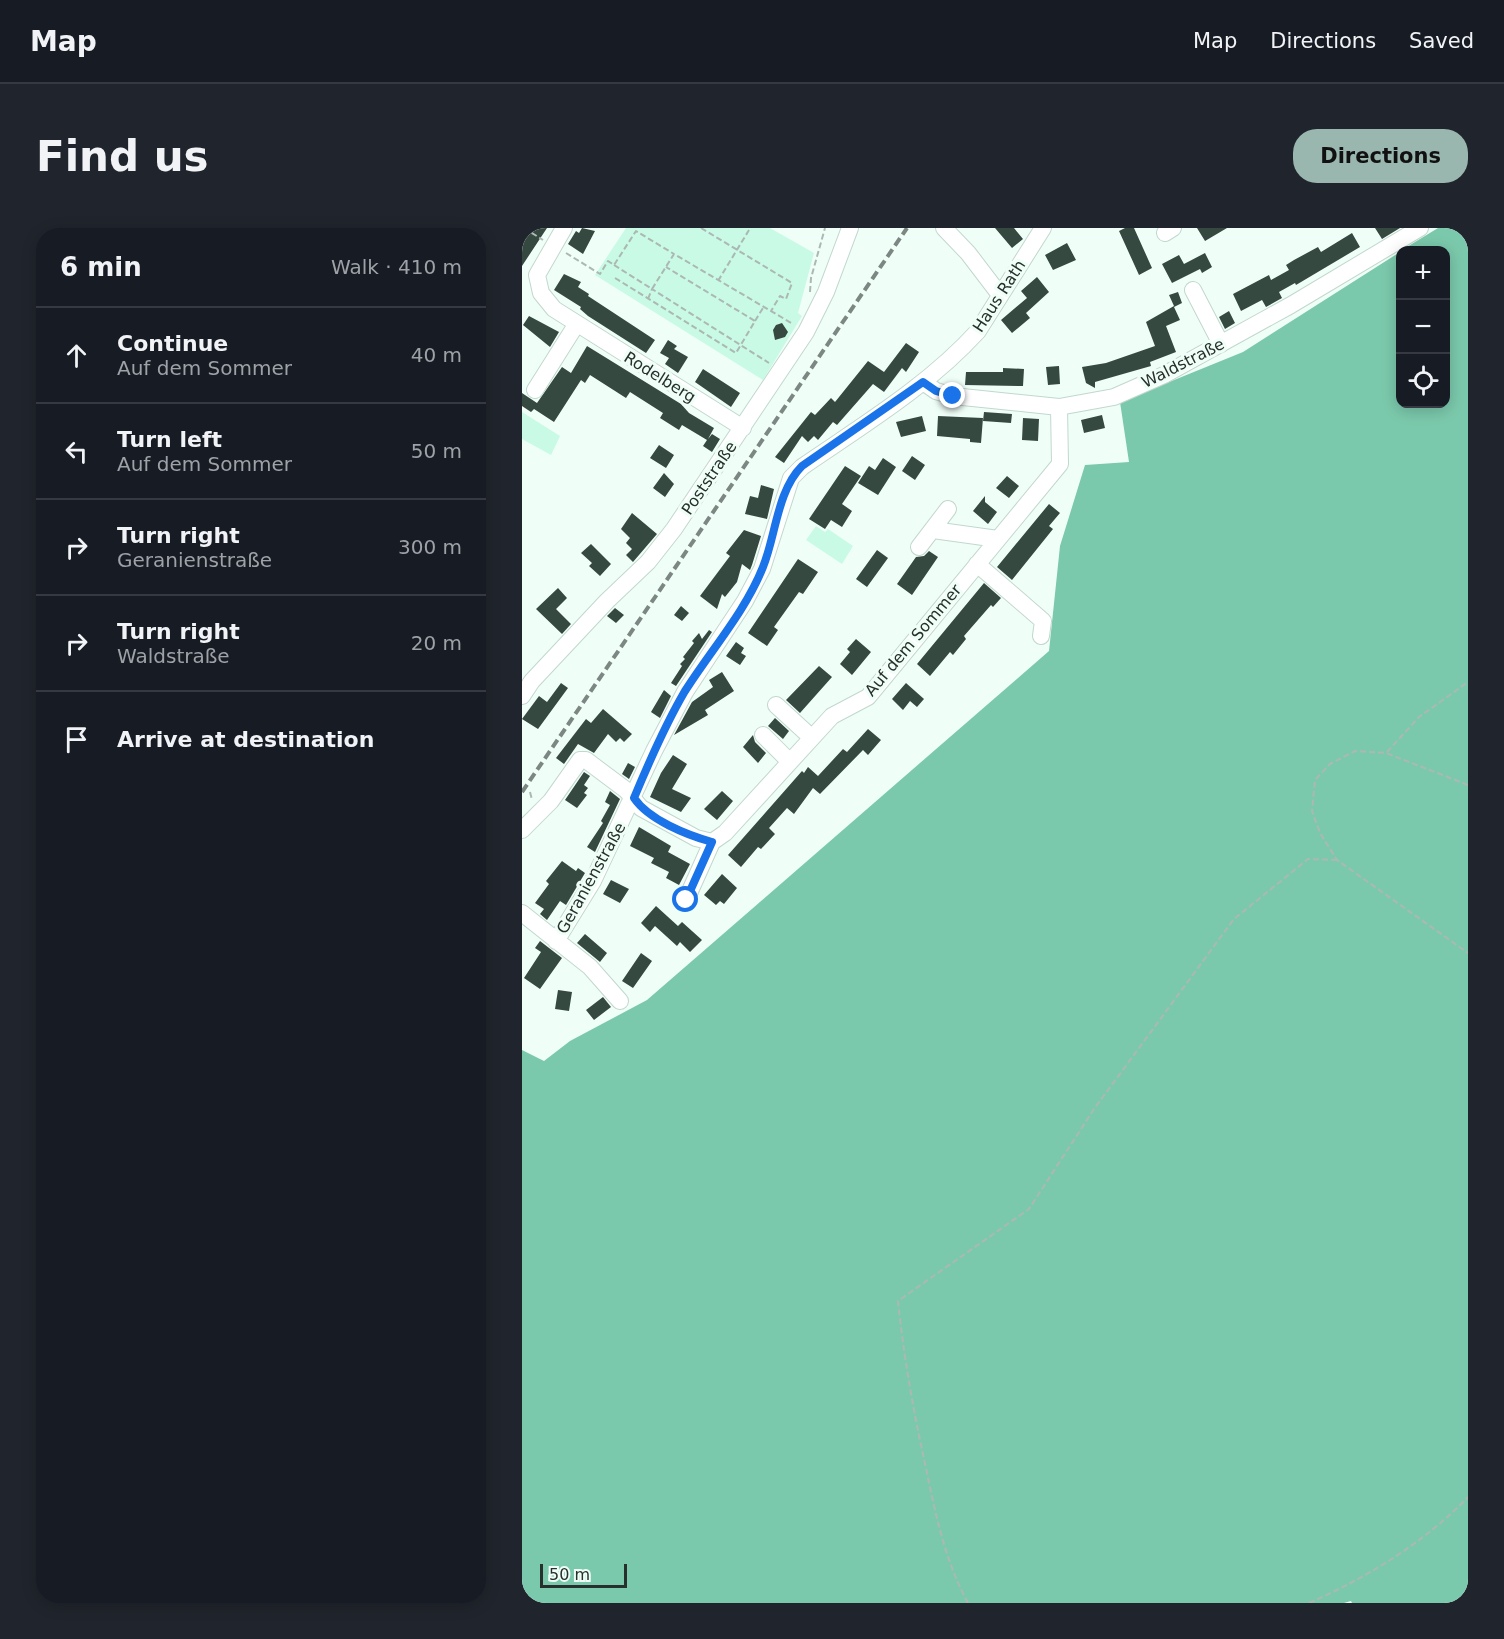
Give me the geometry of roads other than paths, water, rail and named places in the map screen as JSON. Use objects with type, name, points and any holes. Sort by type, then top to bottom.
[{"type":"street","name":"Rodelberg","points":[[564,228],[552,245],[537,275],[541,293],[554,309],[576,325],[743,428]]},
{"type":"street","name":"Poststraße","points":[[522,696],[527,678],[648,562],[674,529],[806,332],[845,247],[850,228]]},
{"type":"street","points":[[944,228],[968,253],[1000,296]]},
{"type":"street","name":"Haus Rath","points":[[950,361],[978,331],[1043,228]]},
{"type":"street","name":"Waldstraße","points":[[923,382],[936,391],[953,396],[1059,407],[1114,397],[1164,375],[1221,344],[1420,228]]},
{"type":"street","points":[[1193,290],[1221,344]]},
{"type":"street","points":[[535,390],[576,325]]},
{"type":"street","name":"Geranienstraße","points":[[556,941],[593,881],[634,798],[654,751],[685,692],[745,601],[762,569],[790,478],[802,466],[950,361]]},
{"type":"street","name":"Auf dem Sommer","points":[[686,900],[712,842],[725,832],[832,716],[868,697],[1060,464],[1059,407]]},
{"type":"street","points":[[919,547],[948,509]]},
{"type":"street","points":[[933,530],[998,539]]},
{"type":"street","points":[[977,564],[1042,621],[1041,636]]},
{"type":"street","points":[[776,705],[812,738]]},
{"type":"street","points":[[763,735],[790,762]]},
{"type":"street","points":[[522,830],[551,801],[580,760],[594,764],[634,798],[641,808],[696,838],[712,842]]},
{"type":"street","points":[[522,914],[590,967],[620,1001]]},
{"type":"railway","points":[[522,792],[907,228]]}]
